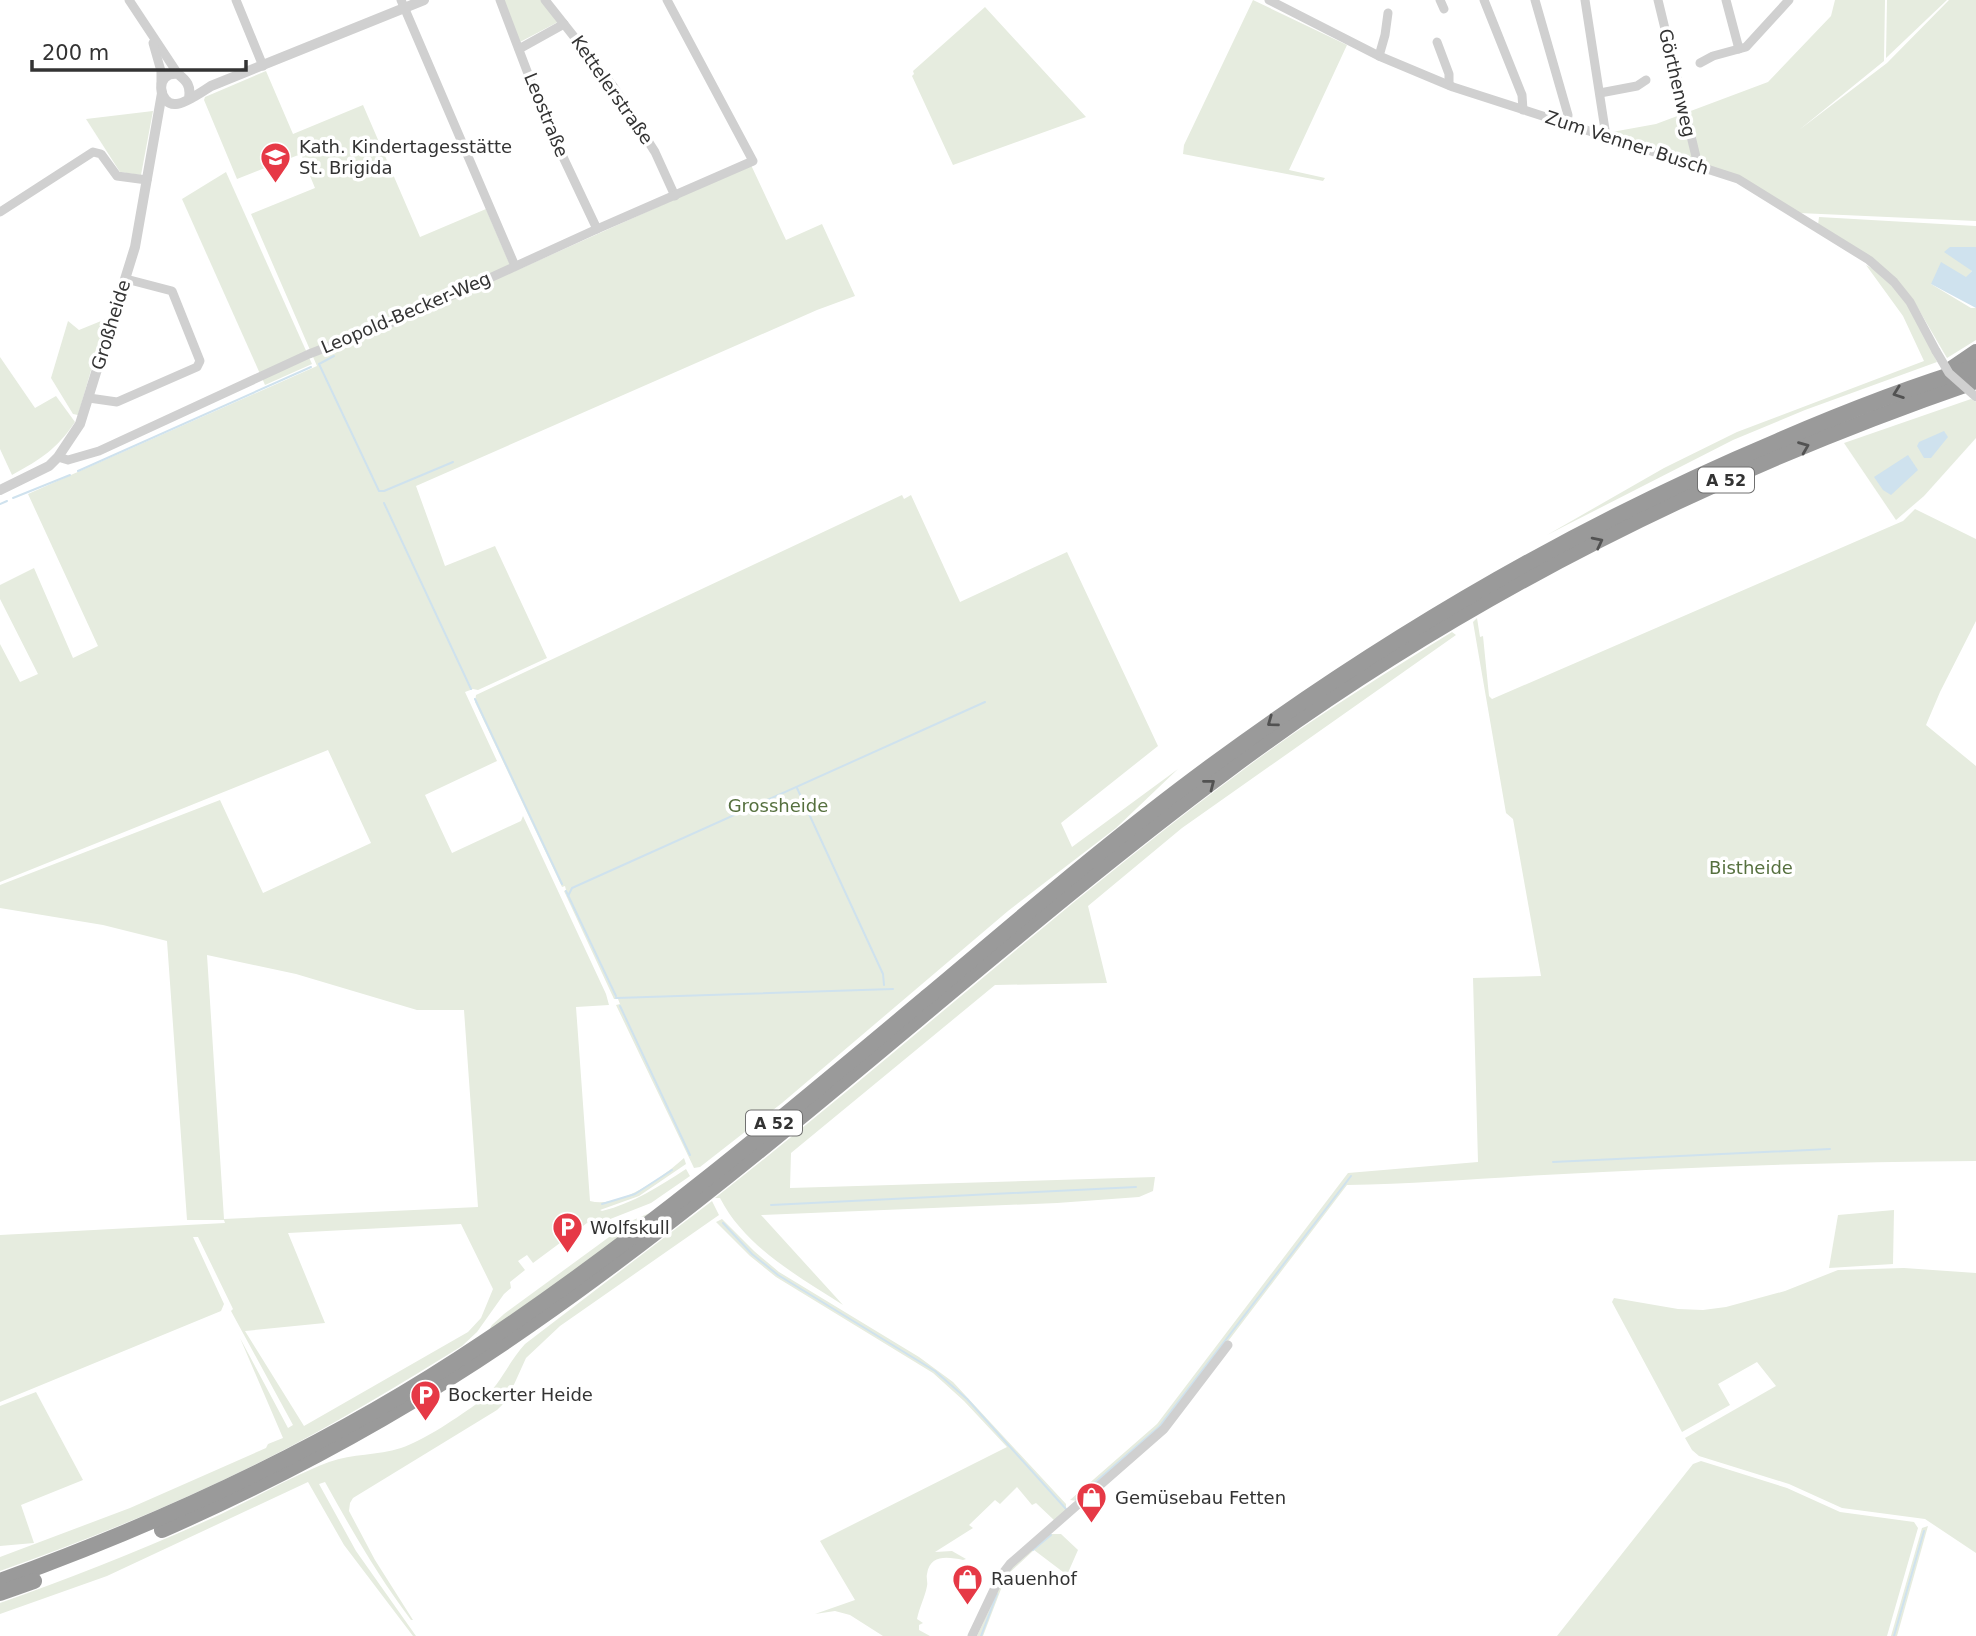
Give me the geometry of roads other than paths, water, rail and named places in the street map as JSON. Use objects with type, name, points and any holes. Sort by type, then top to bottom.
[{"type":"highway","points":[[1938,378],[1976,352]]},
{"type":"highway","name":"A 52","points":[[0,1581],[145,1526],[262,1471],[375,1409],[477,1347],[580,1275],[691,1189],[1080,869],[1203,772],[1282,714],[1385,646],[1495,580],[1682,482],[1833,418],[1938,378],[1976,367]]},
{"type":"highway","name":"A 52","points":[[0,1593],[150,1536],[268,1481],[380,1420],[484,1357],[669,1223],[873,1058],[1085,880],[1229,769],[1393,656],[1495,595],[1752,467],[1920,400],[1976,381]]},
{"type":"highway","points":[[1920,400],[1976,389]]},
{"type":"street","points":[[129,0],[148,31],[183,77],[190,90],[189,98]]},
{"type":"street","points":[[236,0],[263,66]]},
{"type":"street","points":[[148,31],[159,62],[162,88],[170,104],[180,103],[212,86],[403,4],[424,0]]},
{"type":"street","name":"Leostraße","points":[[500,0],[547,121],[597,229]]},
{"type":"street","name":"Kettelerstraße","points":[[545,0],[613,86],[654,152],[675,196]]},
{"type":"street","name":"Leopold-Becker-Weg","points":[[58,457],[68,460],[99,451],[309,354],[398,320],[753,161],[667,0]]},
{"type":"street","name":"Zum Venner Busch","points":[[1269,0],[1379,56],[1449,85],[1738,179],[1869,260],[1894,282],[1910,302],[1949,373],[1976,397]]},
{"type":"street","points":[[1484,0],[1522,95],[1523,110]]},
{"type":"street","points":[[1535,0],[1568,115],[1567,124]]},
{"type":"street","points":[[1585,0],[1606,136]]},
{"type":"street","name":"Görthenweg","points":[[1658,0],[1698,165]]},
{"type":"street","points":[[1726,0],[1739,49]]},
{"type":"street","points":[[1700,63],[1713,56],[1746,47],[1789,0]]},
{"type":"street","points":[[403,4],[515,266]]},
{"type":"street","points":[[1379,56],[1388,13]]},
{"type":"street","name":"Kettelerstraße","points":[[519,49],[564,24]]},
{"type":"street","points":[[1437,42],[1450,74],[1449,85]]},
{"type":"street","points":[[162,88],[167,74],[212,86]]},
{"type":"street","points":[[1600,93],[1637,86],[1646,80]]},
{"type":"street","name":"Großheide","points":[[0,490],[38,472],[58,457],[80,424],[126,279],[143,211],[162,88]]},
{"type":"street","name":"Großheide","points":[[158,119],[161,111],[170,104]]},
{"type":"street","points":[[0,212],[93,152],[102,154],[117,176],[147,180]]},
{"type":"street","points":[[89,398],[117,402],[197,367],[200,361],[172,291],[126,279]]},
{"type":"street","points":[[972,1636],[1000,1577],[1010,1564],[1164,1429],[1228,1345]]},
{"type":"water","points":[[1950,247],[1976,247],[1976,308],[1931,284],[1941,262],[1966,277],[1972,271],[1944,252]]},
{"type":"water","points":[[1944,431],[1948,437],[1931,458],[1924,458],[1917,446],[1919,442]]},
{"type":"water","points":[[1908,455],[1918,470],[1891,495],[1883,490],[1874,477]]},
{"type":"waterway","points":[[334,356],[319,364],[379,491],[453,462]]},
{"type":"waterway","points":[[78,471],[311,367]]},
{"type":"waterway","points":[[13,498],[70,475]]},
{"type":"waterway","points":[[0,504],[7,501]]},
{"type":"waterway","points":[[384,503],[471,689]]},
{"type":"waterway","points":[[475,699],[562,884]]},
{"type":"waterway","points":[[568,896],[572,888],[985,702]]},
{"type":"waterway","points":[[797,788],[883,974],[884,985]]},
{"type":"waterway","points":[[566,891],[616,996]]},
{"type":"waterway","points":[[616,998],[893,989]]},
{"type":"waterway","points":[[620,1006],[690,1155]]},
{"type":"waterway","points":[[1553,1162],[1830,1149]]},
{"type":"waterway","points":[[602,1204],[635,1194],[672,1170]]},
{"type":"waterway","points":[[1076,1499],[1159,1427],[1351,1176]]},
{"type":"waterway","points":[[771,1205],[1136,1187]]},
{"type":"waterway","points":[[723,1223],[752,1254],[778,1275],[935,1371],[967,1399],[1066,1509]]},
{"type":"waterway","points":[[1894,1636],[1924,1531]]},
{"type":"waterway","points":[[1033,1550],[1051,1535]]},
{"type":"waterway","points":[[981,1636],[997,1594]]},
{"type":"place","name":"Kath. Kindertagesstätte St. Brigida","points":[[276,184]]},
{"type":"place","name":"Wolfskull","points":[[567,1255]]},
{"type":"place","name":"Bockerter Heide","points":[[425,1422]]},
{"type":"place","name":"Gemüsebau Fetten","points":[[1092,1525]]},
{"type":"place","name":"Rauenhof","points":[[968,1606]]},
{"type":"park label","name":"Grossheide","points":[[778,806]]},
{"type":"park label","name":"Bistheide","points":[[1751,868]]}]
